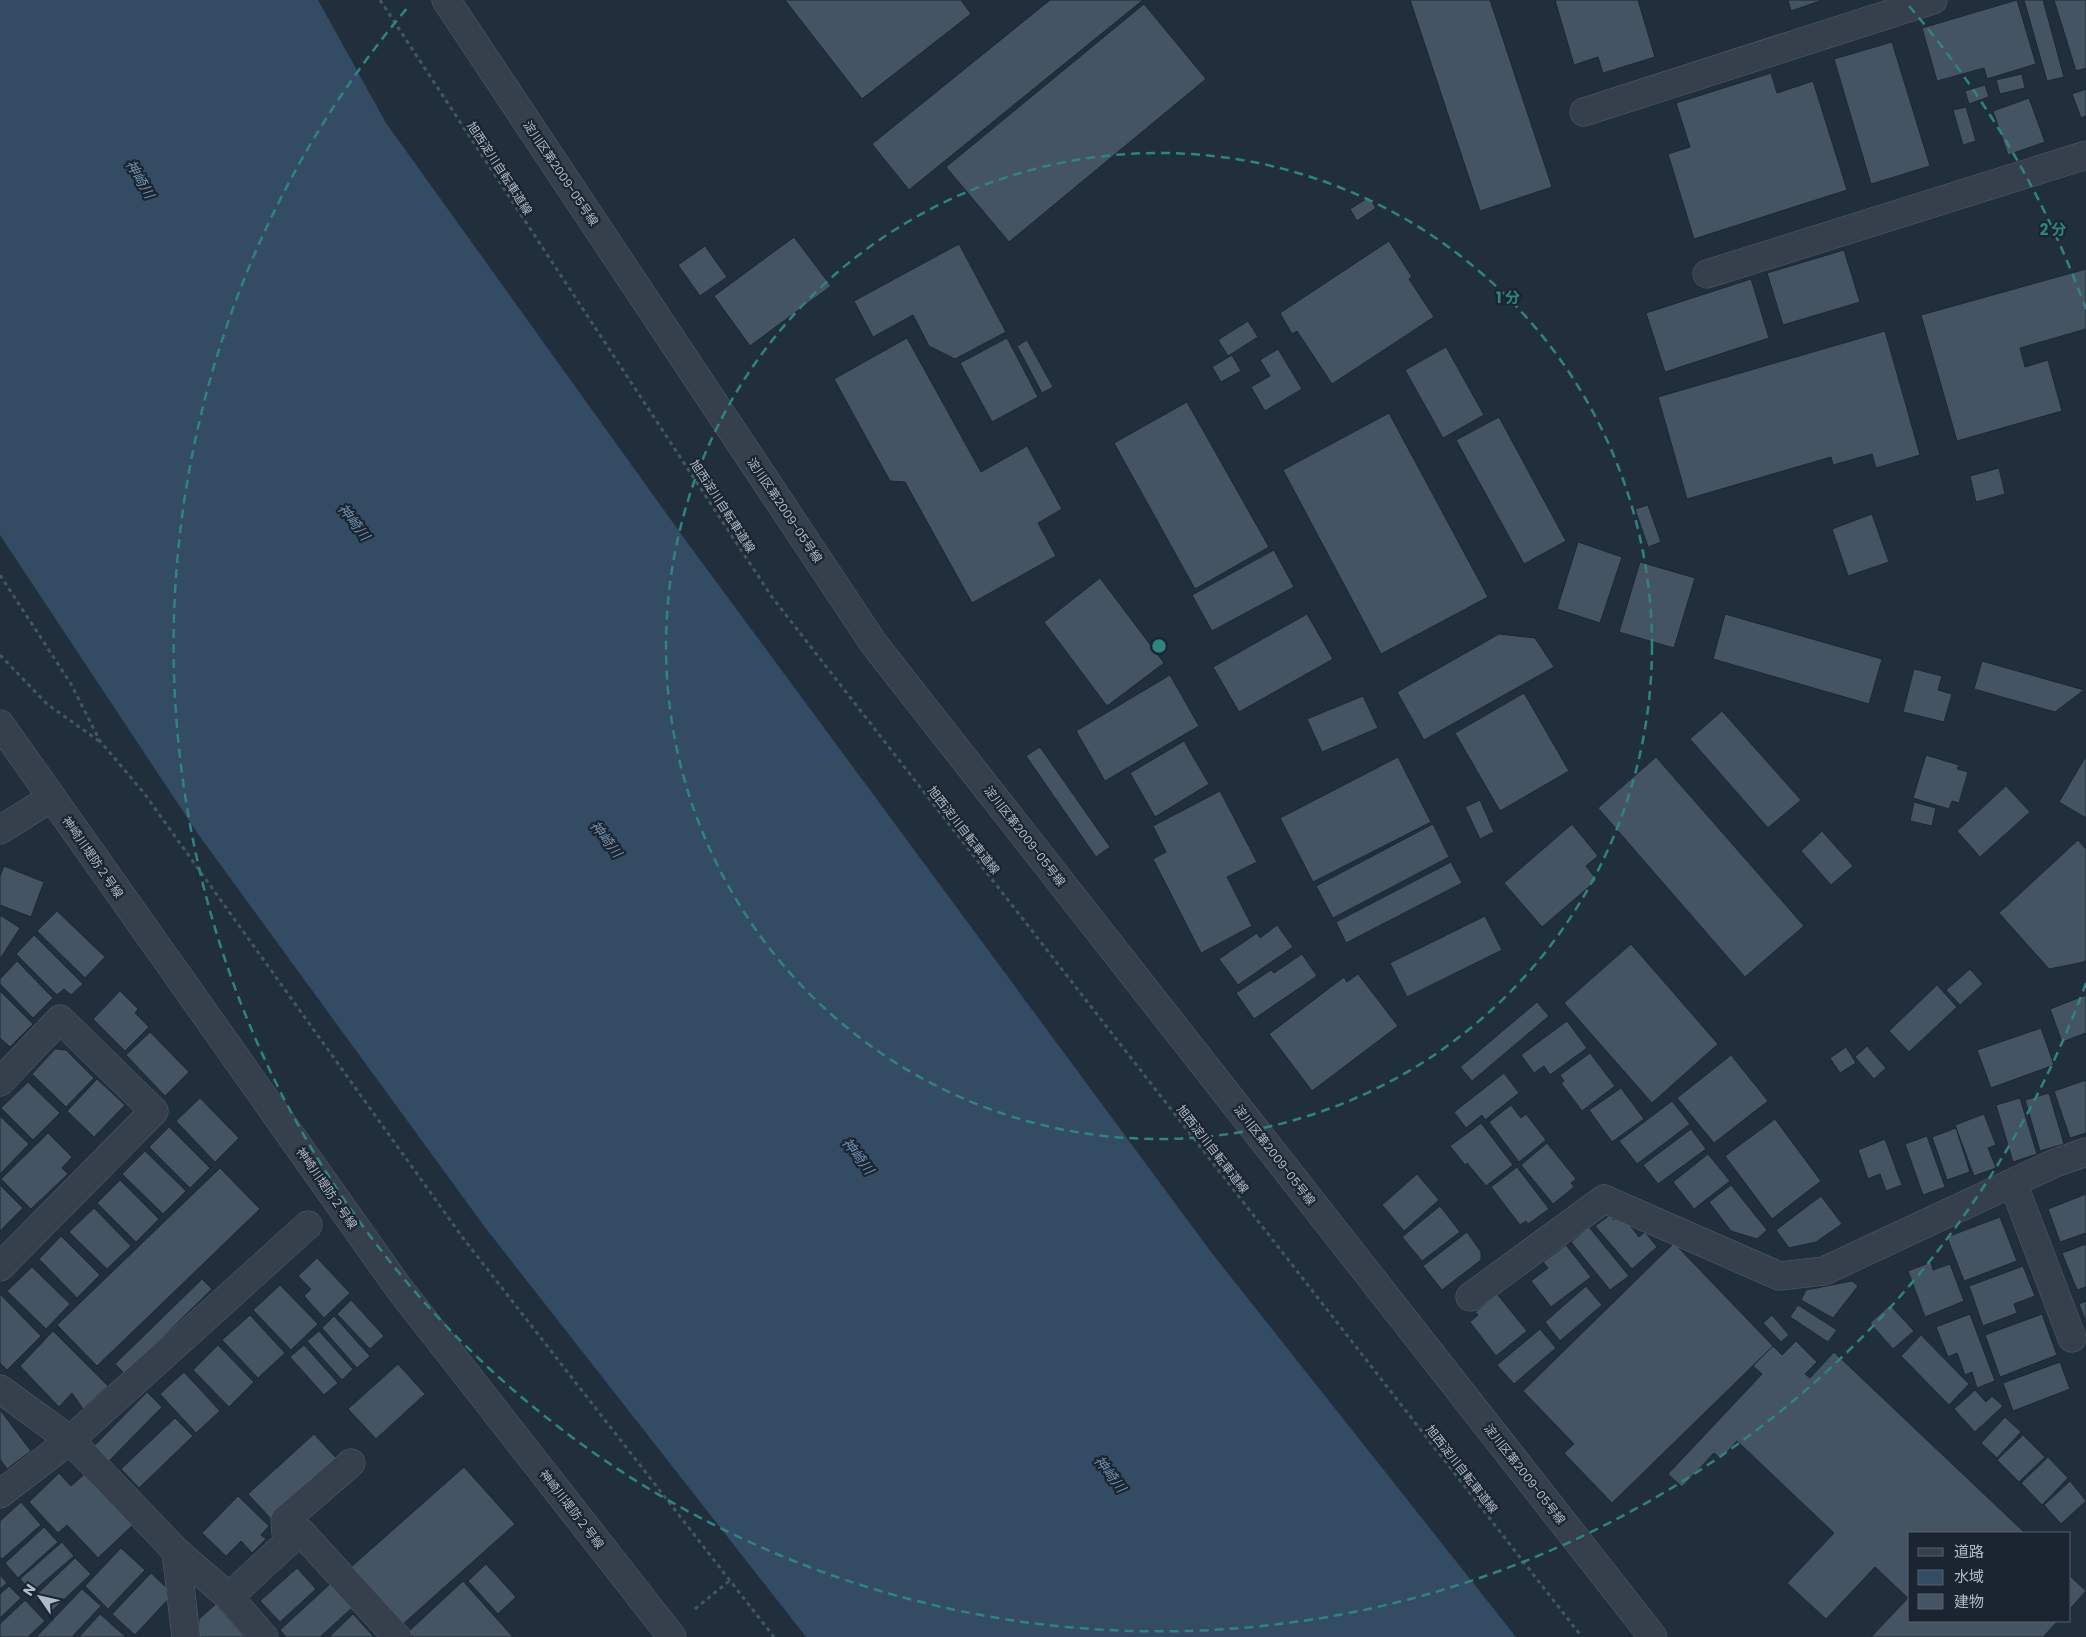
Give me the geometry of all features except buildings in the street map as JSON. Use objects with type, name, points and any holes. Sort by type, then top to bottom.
[{"type":"street","name":"淀川区第2009-05号線","points":[[446,0],[874,644],[1653,1637]]},
{"type":"street","points":[[1584,112],[1933,0]]},
{"type":"street","points":[[1707,274],[2086,155]]},
{"type":"street","name":"神崎川堤防２号線","points":[[0,724],[398,1287],[672,1637]]},
{"type":"street","points":[[0,830],[51,798]]},
{"type":"street","points":[[0,1082],[60,1019],[154,1111],[0,1267]]},
{"type":"street","points":[[1470,1297],[1604,1199],[1779,1276],[1824,1271],[2055,1163],[2086,1152]]},
{"type":"street","points":[[2013,1183],[2072,1338]]},
{"type":"street","points":[[0,1494],[70,1440],[308,1225]]},
{"type":"street","points":[[0,1389],[70,1440],[176,1551],[229,1597],[264,1637]]},
{"type":"street","points":[[287,1544],[285,1520],[351,1463]]},
{"type":"street","points":[[229,1597],[300,1531],[397,1637]]},
{"type":"street","points":[[176,1551],[186,1637]]},
{"type":"path","name":"旭西淀川自転車道線","points":[[380,0],[772,597],[1582,1637]]},
{"type":"path","points":[[0,576],[71,684],[100,741],[144,793],[463,1238],[774,1637]]},
{"type":"path","points":[[0,654],[47,704],[100,741]]},
{"type":"path","points":[[694,1610],[729,1581]]},
{"type":"water","name":"神崎川","points":[[0,0],[318,0],[386,123],[689,545],[1211,1252],[1516,1637],[806,1637],[487,1230],[198,834],[0,535]]}]
